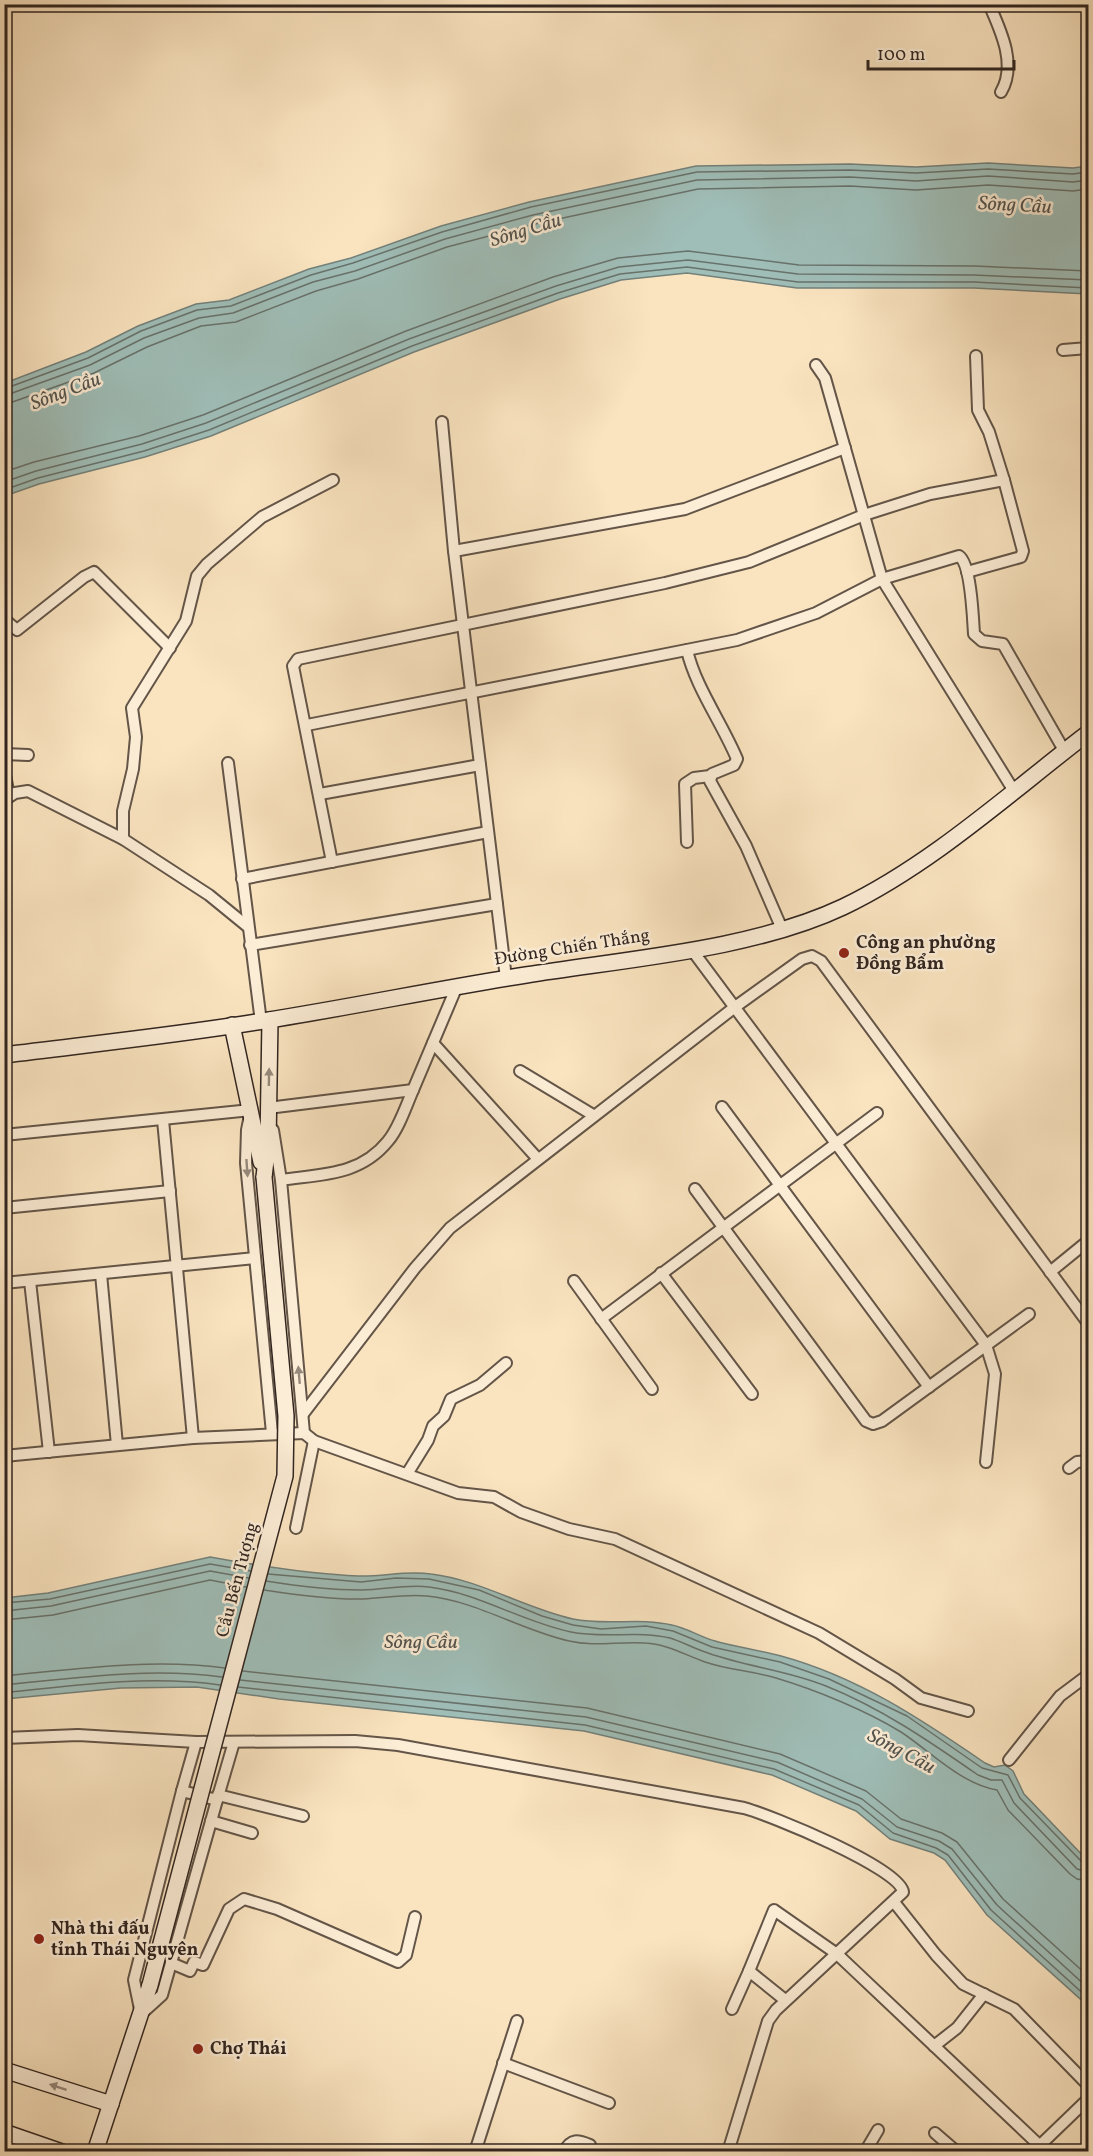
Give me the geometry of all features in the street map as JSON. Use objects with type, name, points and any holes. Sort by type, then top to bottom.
[{"type":"main road","name":"Đường Chiến Thắng","points":[[4,1055],[265,1021],[457,986],[692,950],[782,929],[841,908],[887,883],[1076,746],[1089,734]]},
{"type":"main road","points":[[264,1177],[268,1143],[265,1021]]},
{"type":"main road","points":[[232,1025],[264,1177]]},
{"type":"main road","name":"Cầu Bến Tượng","points":[[95,2151],[150,1984],[285,1476],[286,1416],[264,1177]]},
{"type":"main road","points":[[4,2070],[111,2104]]},
{"type":"main road","points":[[4,2132],[62,2151]]},
{"type":"street","points":[[989,4],[1004,39],[1009,77],[1001,92]]},
{"type":"street","points":[[1063,350],[1089,348]]},
{"type":"street","points":[[967,572],[1023,555],[1004,480],[989,432],[978,410],[976,356]]},
{"type":"street","points":[[816,365],[825,378],[882,579],[1014,791]]},
{"type":"street","points":[[442,422],[454,551],[506,978]]},
{"type":"street","points":[[454,551],[685,509],[845,448]]},
{"type":"street","points":[[123,839],[123,811],[133,770],[136,737],[132,708],[186,621],[197,576],[262,517],[333,480]]},
{"type":"street","points":[[332,862],[307,725],[293,666],[295,660],[665,584],[749,562],[864,515],[930,494],[1004,480]]},
{"type":"street","points":[[307,725],[736,640],[816,613],[882,579],[958,556],[964,561],[967,572],[974,634],[982,641],[1003,644],[1076,746]]},
{"type":"street","points":[[4,619],[17,630],[84,577],[94,572],[170,648]]},
{"type":"street","points":[[687,650],[696,677],[737,759],[734,765],[710,776],[694,778],[685,784],[687,842]]},
{"type":"street","points":[[4,754],[28,755]]},
{"type":"street","points":[[228,763],[250,945],[265,1021]]},
{"type":"street","points":[[320,794],[480,765]]},
{"type":"street","points":[[4,770],[7,798],[28,791],[123,839],[209,895],[248,926]]},
{"type":"street","points":[[710,776],[713,788],[746,846],[782,929]]},
{"type":"street","points":[[242,879],[488,832]]},
{"type":"street","points":[[250,945],[497,904]]},
{"type":"street","points":[[692,950],[986,1345],[995,1374],[987,1462]]},
{"type":"street","points":[[303,1414],[412,1272],[450,1228],[537,1158],[735,1007],[802,959],[812,956],[821,961],[1089,1323]]},
{"type":"street","points":[[281,1180],[351,1170],[363,1164],[389,1140],[457,986]]},
{"type":"street","points":[[433,1043],[537,1158]]},
{"type":"street","points":[[520,1071],[593,1115]]},
{"type":"street","points":[[304,1434],[281,1180],[268,1108],[413,1090]]},
{"type":"street","points":[[722,1107],[928,1387]]},
{"type":"street","points":[[4,1135],[251,1110],[247,1130],[246,1163],[272,1433]]},
{"type":"street","points":[[602,1319],[835,1142],[877,1113]]},
{"type":"street","points":[[163,1120],[193,1438]]},
{"type":"street","points":[[695,1189],[866,1421],[873,1424],[882,1421],[1029,1314]]},
{"type":"street","points":[[4,1208],[170,1191]]},
{"type":"street","points":[[1050,1272],[1089,1241]]},
{"type":"street","points":[[4,1284],[255,1258]]},
{"type":"street","points":[[662,1273],[752,1394]]},
{"type":"street","points":[[101,1274],[117,1445]]},
{"type":"street","points":[[30,1281],[49,1452]]},
{"type":"street","points":[[574,1281],[652,1389]]},
{"type":"street","points":[[407,1474],[428,1440],[433,1426],[444,1416],[451,1399],[480,1385],[506,1363]]},
{"type":"street","points":[[4,1456],[193,1438],[272,1433],[304,1434],[314,1441],[458,1493],[494,1497],[531,1515],[569,1529],[615,1539],[819,1633],[896,1679],[921,1698],[968,1710]]},
{"type":"street","points":[[296,1528],[314,1441]]},
{"type":"street","points":[[1069,1468],[1077,1462],[1089,1461]]},
{"type":"street","points":[[1009,1760],[1060,1696],[1089,1675]]},
{"type":"street","points":[[4,1738],[78,1735],[196,1742],[317,1740],[398,1745],[744,1808],[787,1823],[889,1875],[903,1886],[903,1892],[785,2000],[768,2021],[728,2151]]},
{"type":"street","points":[[196,1742],[134,1980],[141,2013],[162,1995],[234,1742]]},
{"type":"street","points":[[182,1791],[303,1816]]},
{"type":"street","points":[[211,1821],[252,1833]]},
{"type":"street","points":[[171,1964],[190,1971],[194,1962],[203,1965],[229,1909],[244,1899],[277,1909],[398,1962],[406,1955],[415,1917]]},
{"type":"street","points":[[894,1902],[963,1984],[1014,2009],[1089,2085]]},
{"type":"street","points":[[732,2010],[774,1910],[837,1954],[1036,2148],[1089,2100]]},
{"type":"street","points":[[749,1971],[785,2000]]},
{"type":"street","points":[[933,2046],[957,2028],[984,1994]]},
{"type":"street","points":[[475,2151],[517,2021]]},
{"type":"street","points":[[503,2062],[609,2103]]},
{"type":"street","points":[[864,2151],[878,2130]]},
{"type":"street","points":[[935,2133],[957,2151]]},
{"type":"street","points":[[564,2151],[572,2141],[578,2140],[590,2145]]},
{"type":"water","name":"Sông Cầu","points":[[988,163],[1073,168],[1088,166],[1088,294],[974,288],[797,288],[687,273],[621,280],[560,299],[414,352],[211,436],[145,457],[39,484],[5,496],[5,383],[86,352],[138,326],[196,304],[229,300],[309,269],[351,258],[441,226],[529,202],[696,166],[850,164],[916,167]]},
{"type":"water","name":"Sông Cầu","points":[[210,1557],[339,1575],[422,1573],[449,1577],[573,1619],[598,1622],[647,1622],[678,1626],[715,1641],[809,1665],[863,1687],[913,1715],[985,1763],[994,1767],[1005,1765],[1013,1771],[1024,1794],[1088,1861],[1088,2006],[987,1915],[945,1860],[934,1853],[890,1839],[856,1811],[772,1775],[584,1731],[279,1699],[197,1687],[121,1688],[5,1699],[5,1598],[48,1593]]},
{"type":"place","name":"Công an phường Đồng Bẩm","points":[[844,953]]},
{"type":"place","name":"Nhà thi đấu tỉnh Thái Nguyên","points":[[39,1939]]},
{"type":"place","name":"Chợ Thái","points":[[198,2049]]}]
